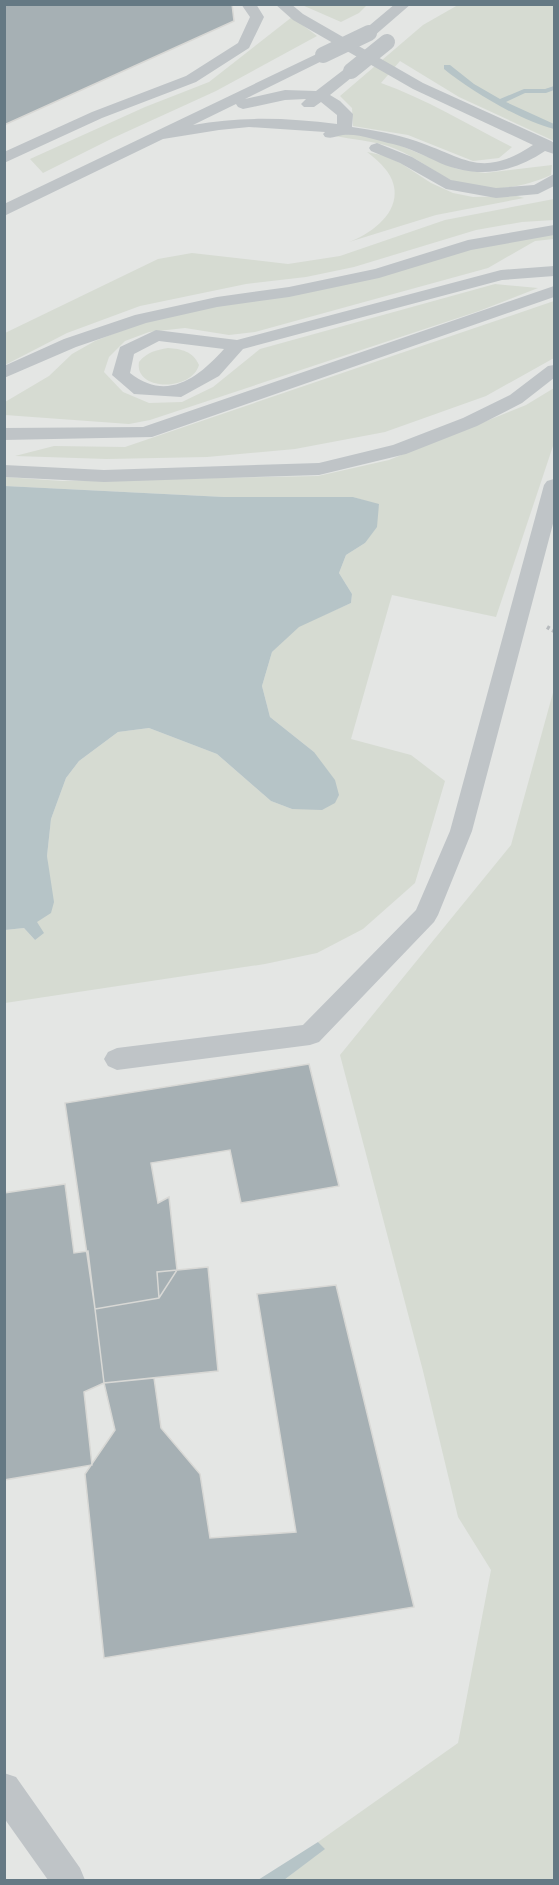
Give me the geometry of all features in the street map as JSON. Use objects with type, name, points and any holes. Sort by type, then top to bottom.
[{"type":"lane","points":[[4,158],[97,115],[191,79],[244,45],[257,17],[248,4]]},
{"type":"lane","points":[[282,4],[298,17],[418,86],[550,147]]},
{"type":"lane","points":[[4,211],[369,33],[404,4]]},
{"type":"lane","points":[[278,129],[387,42],[382,23]]},
{"type":"lane","points":[[208,111],[300,94],[321,95],[336,102],[345,114],[344,129]]},
{"type":"lane","points":[[159,135],[228,124],[278,129],[344,129],[423,147],[460,166],[485,169],[524,159],[550,147]]},
{"type":"lane","points":[[324,137],[344,129]]},
{"type":"lane","points":[[354,147],[380,148],[406,160],[446,184],[495,193],[538,189],[555,179]]},
{"type":"lane","points":[[4,373],[70,344],[141,319],[217,302],[289,292],[379,273],[468,245],[555,230]]},
{"type":"lane","points":[[237,345],[213,372],[182,391],[140,390],[121,375],[126,351],[156,335],[237,345],[501,275],[555,272]]},
{"type":"lane","points":[[4,434],[145,433],[555,291]]},
{"type":"lane","points":[[4,471],[104,476],[319,469],[399,450],[470,422],[516,399],[555,370]]},
{"type":"lane","points":[[117,1059],[310,1035],[426,915],[462,831],[555,485]]},
{"type":"lane","points":[[4,1789],[68,1881]]},
{"type":"shaded area","points":[[5,5],[554,5],[554,1880],[5,1880]]},
{"type":"shaded area","points":[[302,5],[367,5],[359,13],[341,22]]},
{"type":"shaded area","points":[[458,5],[554,5],[554,141],[459,97],[400,61],[381,83],[431,104],[512,147],[499,158],[473,161],[408,135],[353,126],[352,108],[340,96],[423,25]]},
{"type":"shaded area","points":[[292,17],[317,36],[216,91],[43,173],[30,159],[145,107],[209,82]]},
{"type":"shaded area","points":[[343,132],[384,139],[457,169],[485,173],[552,165],[551,175],[511,187],[470,186],[457,183],[388,146],[334,136]]},
{"type":"shaded area","points":[[367,152],[386,156],[431,183],[453,193],[473,197],[517,196],[524,198],[436,215],[349,242],[368,233],[384,219],[394,201],[395,191],[390,176],[381,164]]},
{"type":"shaded area","points":[[554,199],[554,220],[522,222],[476,230],[354,267],[306,277],[246,284],[140,306],[67,333],[5,365],[5,333],[158,259],[192,253],[288,264],[340,256],[445,220]]},
{"type":"shaded area","points":[[554,233],[554,239],[535,241],[488,268],[255,332],[229,335],[185,328],[149,332],[125,341],[109,357],[104,372],[123,392],[149,403],[182,402],[213,387],[260,349],[495,284],[538,288],[479,311],[150,420],[129,424],[5,415],[5,402],[49,376],[72,354],[95,341],[146,321],[471,248]]},
{"type":"shaded area","points":[[554,301],[554,358],[486,396],[385,432],[295,449],[207,457],[107,459],[15,456],[54,446],[125,447]]},
{"type":"shaded area","points":[[168,348],[182,350],[196,360],[199,365],[194,374],[175,384],[154,383],[145,378],[140,372],[139,362],[152,352]]},
{"type":"shaded area","points":[[554,388],[554,443],[496,617],[392,595],[351,739],[411,755],[445,781],[415,883],[363,929],[317,953],[265,964],[5,1003],[5,930],[24,928],[35,940],[37,922],[49,879],[47,856],[51,819],[66,778],[79,761],[118,732],[149,728],[217,754],[271,801],[292,809],[314,752],[270,717],[262,686],[272,652],[299,626],[351,603],[352,594],[339,573],[346,555],[365,543],[379,505],[353,497],[224,497],[5,486],[5,477],[62,481],[318,476],[389,460],[526,405]]},
{"type":"shaded area","points":[[5,486],[224,497],[353,497],[379,504],[377,527],[365,543],[346,555],[339,573],[352,594],[351,603],[299,627],[272,652],[262,686],[270,717],[314,752],[335,780],[339,795],[335,803],[322,810],[292,809],[271,801],[217,754],[149,728],[118,732],[79,761],[66,778],[51,819],[47,856],[54,902],[51,913],[37,922],[44,933],[35,940],[24,928],[5,930]]},
{"type":"shaded area","points":[[554,689],[554,1880],[284,1880],[324,1849],[318,1842],[458,1743],[491,1570],[458,1517],[423,1371],[340,1055],[511,845]]},
{"type":"shaded area","points":[[318,1842],[325,1849],[284,1880],[258,1880]]},
{"type":"building","points":[[4,4],[232,4],[234,21],[4,125]]},
{"type":"building","points":[[309,1064],[339,1186],[241,1203],[230,1150],[151,1163],[158,1203],[169,1197],[177,1270],[159,1298],[95,1309],[65,1103]]},
{"type":"building","points":[[65,1184],[74,1253],[88,1251],[104,1383],[84,1392],[92,1465],[4,1480],[4,1193]]},
{"type":"building","points":[[208,1267],[218,1371],[104,1383],[95,1309],[159,1298],[157,1272]]},
{"type":"building","points":[[336,1285],[414,1607],[104,1658],[85,1474],[115,1430],[104,1383],[154,1378],[161,1428],[200,1474],[210,1538],[296,1532],[257,1294]]},
{"type":"waterway","points":[[447,67],[471,86],[500,102]]},
{"type":"waterway","points":[[500,102],[524,91],[546,91],[554,88]]},
{"type":"waterway","points":[[500,102],[554,127]]}]
